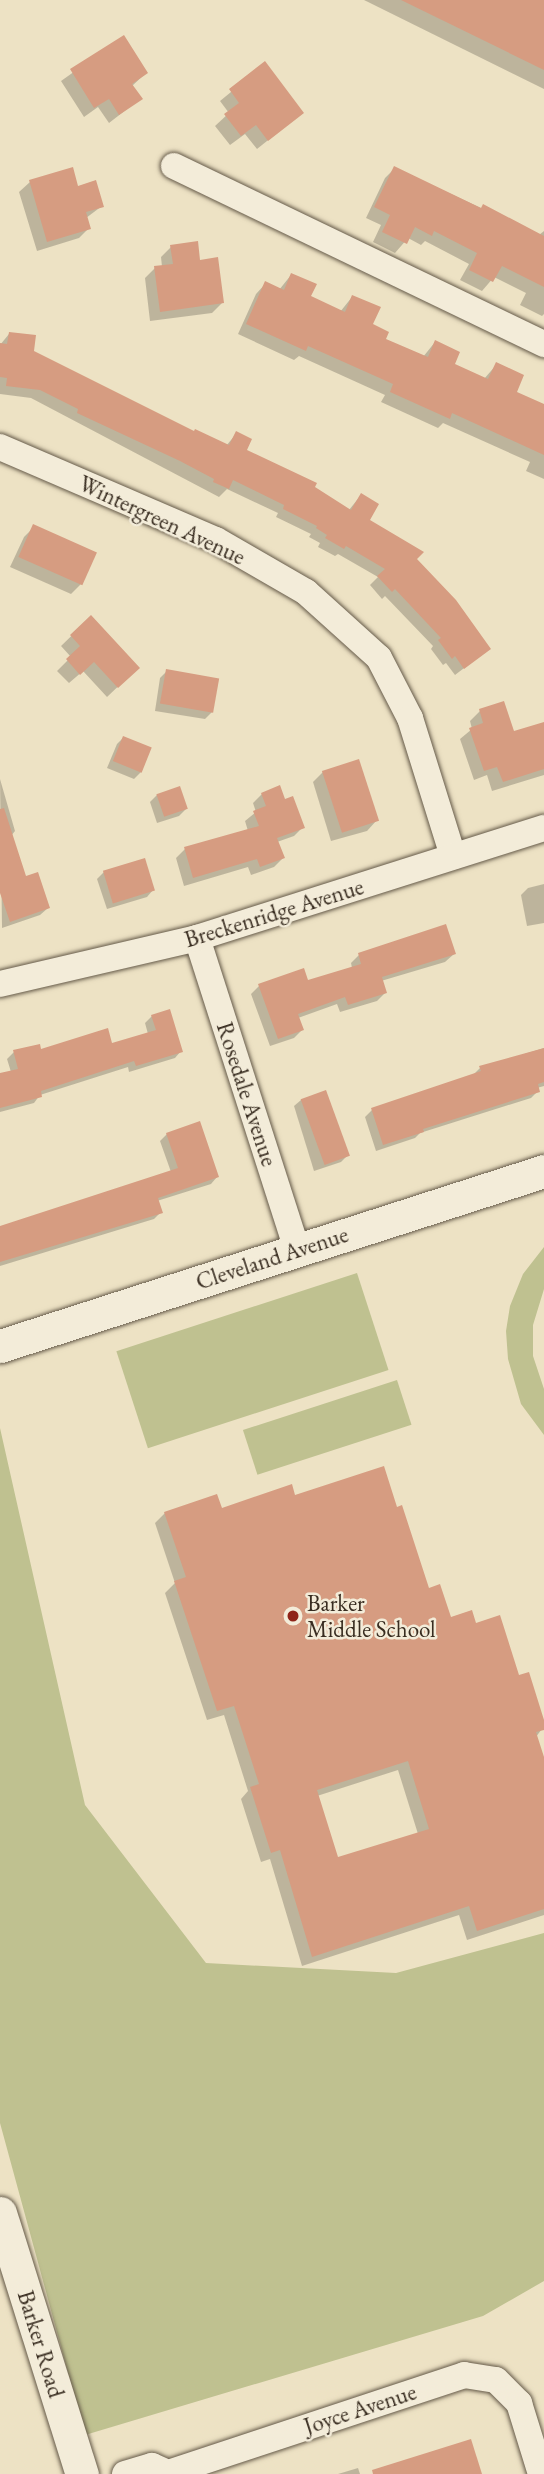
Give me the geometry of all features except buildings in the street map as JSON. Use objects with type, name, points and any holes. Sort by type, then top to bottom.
[{"type":"street","points":[[174,166],[544,344]]},
{"type":"street","name":"Wintergreen Avenue","points":[[0,447],[216,540],[306,592],[379,658],[410,718],[453,856]]},
{"type":"street","name":"Breckenridge Avenue","points":[[0,984],[197,939],[544,828]]},
{"type":"street","name":"Rosedale Avenue","points":[[197,939],[297,1250]]},
{"type":"street","name":"Cleveland Avenue","points":[[0,1346],[544,1171]]},
{"type":"street","name":"Barker Road","points":[[0,2213],[82,2474]]},
{"type":"street","name":"Joyce Avenue","points":[[125,2474],[152,2466],[169,2473],[464,2375],[496,2381],[519,2403],[541,2474]]},
{"type":"green space","points":[[544,1247],[544,1289],[533,1325],[533,1356],[544,1389],[544,1435],[521,1404],[508,1359],[506,1331],[510,1306],[523,1274]]},
{"type":"green space","points":[[357,1273],[389,1370],[148,1448],[116,1351]]},
{"type":"green space","points":[[397,1380],[412,1425],[257,1475],[243,1430]]},
{"type":"green space","points":[[0,1428],[85,1805],[206,1963],[396,1973],[544,1933],[544,2281],[483,2316],[85,2435],[0,2123]]},
{"type":"place","name":"Barker Middle School","points":[[293,1616]]}]
